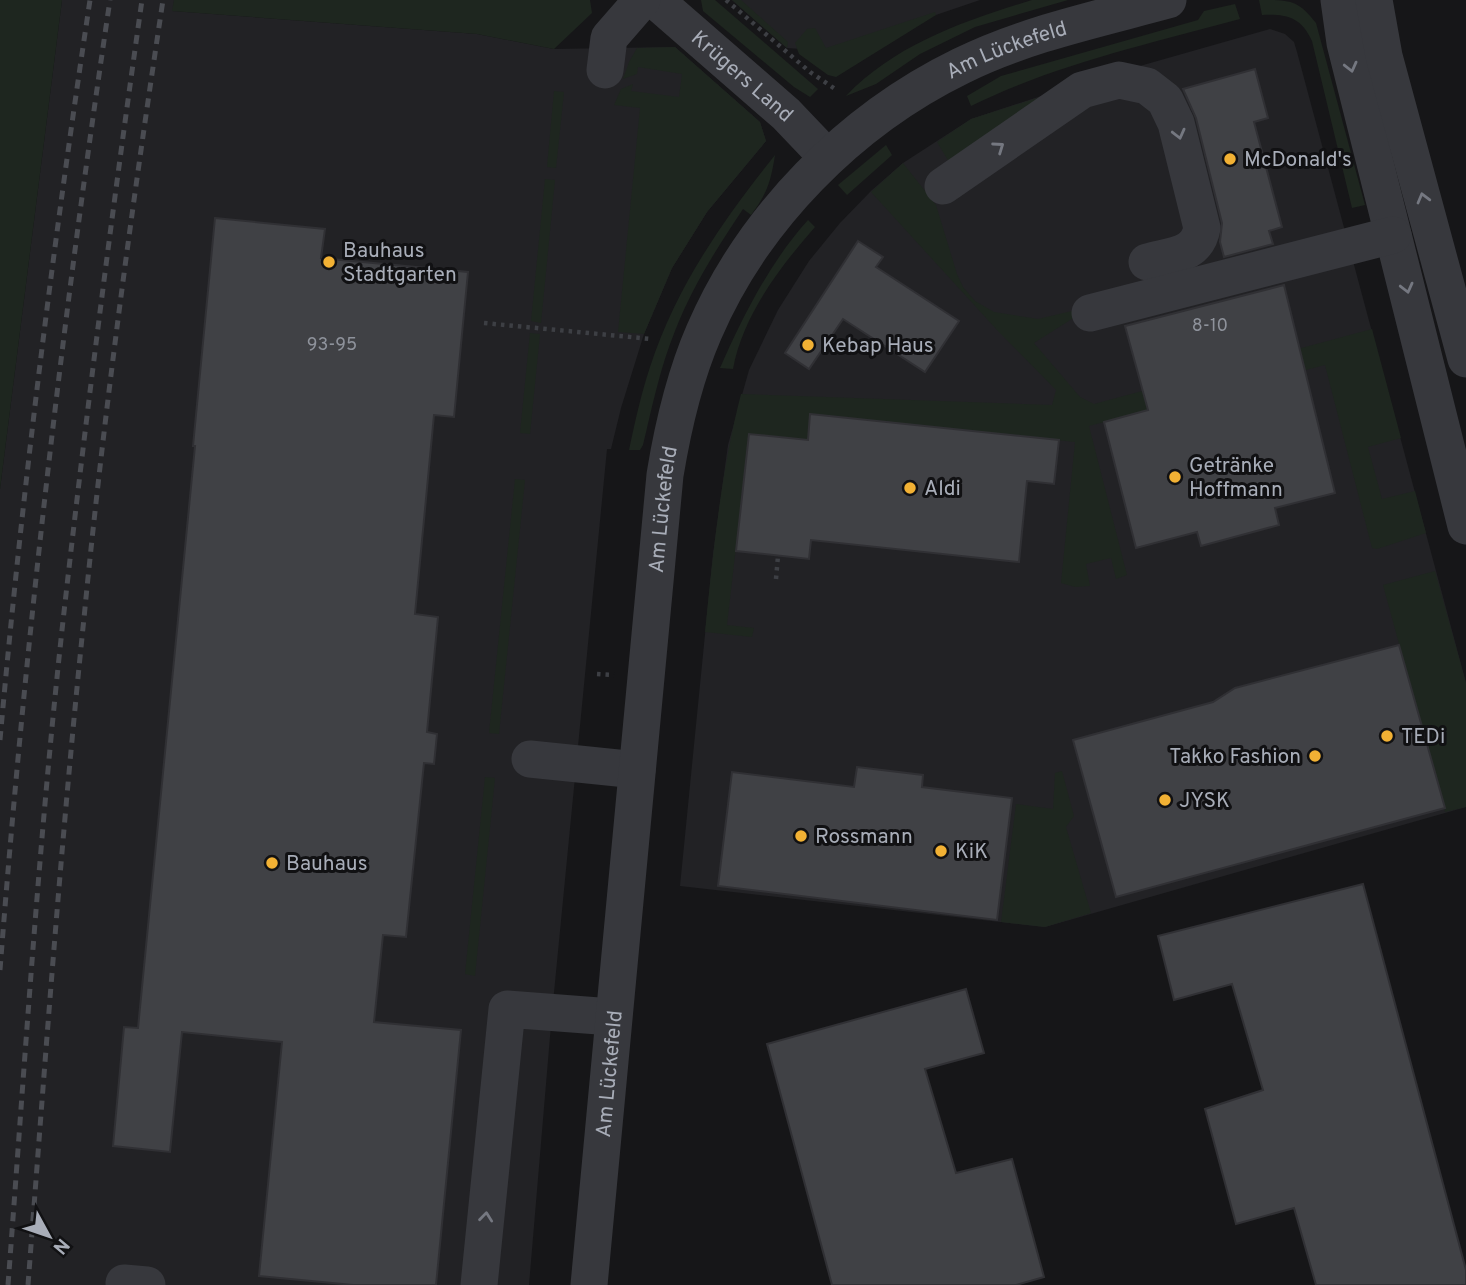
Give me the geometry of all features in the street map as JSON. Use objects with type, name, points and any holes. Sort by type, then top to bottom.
[{"type":"street","points":[[605,70],[608,38],[642,0]]},
{"type":"street","name":"Krügers Land","points":[[655,0],[786,114],[827,156]]},
{"type":"street","name":"Am Lückefeld","points":[[589,1285],[612,1017],[665,475],[673,430],[688,374],[704,331],[728,285],[767,226],[827,156],[887,108],[961,65],[1019,41],[1168,0]]},
{"type":"street","points":[[1339,0],[1345,43],[1466,526]]},
{"type":"street","points":[[1374,0],[1384,55],[1466,359]]},
{"type":"street","points":[[943,186],[1082,90],[1119,80],[1147,86],[1165,100],[1176,123],[1202,228],[1199,241],[1189,250],[1147,262]]},
{"type":"street","points":[[1225,260],[1391,225]]},
{"type":"street","points":[[1090,313],[1391,225]]},
{"type":"street","points":[[530,759],[637,770]]},
{"type":"street","points":[[479,1285],[506,1009],[612,1017]]},
{"type":"path","points":[[726,0],[810,72],[835,89]]},
{"type":"path","points":[[484,323],[651,339]]},
{"type":"path","points":[[776,579],[778,556]]},
{"type":"path","points":[[597,674],[618,676]]},
{"type":"shaded area","points":[[0,0],[62,0],[0,489]]},
{"type":"shaded area","points":[[62,0],[174,0],[173,11],[477,34],[554,49],[675,47],[760,122],[766,141],[707,212],[672,268],[644,334],[611,449],[607,449],[552,1013],[529,1285],[0,1285],[0,489]]},
{"type":"shaded area","points":[[174,0],[590,0],[592,13],[554,49],[477,34],[172,11]]},
{"type":"shaded area","points":[[701,0],[715,0],[818,89],[810,97],[794,87],[703,11]]},
{"type":"shaded area","points":[[732,0],[980,0],[830,51],[787,48]]},
{"type":"shaded area","points":[[732,0],[741,0],[788,42],[787,48]]},
{"type":"shaded area","points":[[1032,0],[1068,0],[975,27],[920,54],[876,84],[846,96],[887,62],[932,36]]},
{"type":"shaded area","points":[[1259,0],[1293,3],[1316,23],[1365,205],[1352,208],[1308,33],[1298,22],[1286,16],[1262,15]]},
{"type":"shaded area","points":[[1235,4],[1240,19],[1069,67],[1003,91],[971,106],[967,96],[1001,76],[1198,20],[1204,11]]},
{"type":"shaded area","points":[[935,12],[936,15],[836,77],[828,75],[799,54],[795,43],[807,29],[815,28],[826,48]]},
{"type":"shaded area","points":[[1270,29],[1285,34],[1294,42],[1297,52],[1466,683],[1466,807],[1045,927],[680,886],[713,554],[728,445],[749,370],[778,310],[809,261],[871,191],[903,163],[971,119],[1087,81]]},
{"type":"shaded area","points":[[675,47],[760,122],[766,141],[707,212],[672,268],[644,334],[618,332],[640,108],[614,105],[621,89],[633,84],[631,91],[679,97],[682,74],[638,67],[637,74],[623,79],[637,48]]},
{"type":"shaded area","points":[[1081,84],[952,167],[937,142],[971,119]]},
{"type":"shaded area","points":[[554,91],[564,92],[556,168],[547,167]]},
{"type":"shaded area","points":[[886,145],[892,155],[847,195],[838,185]]},
{"type":"shaded area","points":[[775,155],[765,194],[751,215],[743,209],[689,299],[665,359],[643,445],[640,450],[629,450],[647,377],[673,309],[719,230]]},
{"type":"shaded area","points":[[903,163],[936,205],[957,274],[963,287],[975,301],[994,312],[1038,319],[1072,311],[1075,317],[1034,343],[1080,397],[1094,404],[1372,329],[1401,438],[1368,447],[1382,499],[1415,491],[1426,533],[1377,549],[1372,548],[1325,365],[1089,426],[1127,575],[1116,579],[1111,558],[1086,564],[1090,586],[1075,587],[1061,583],[1075,442],[810,414],[808,440],[749,434],[727,625],[754,628],[752,637],[705,632],[723,482],[741,394],[1052,405],[1056,390],[997,330],[871,192]]},
{"type":"shaded area","points":[[545,179],[555,180],[541,323],[531,321]]},
{"type":"shaded area","points":[[808,220],[815,227],[776,275],[754,311],[738,349],[733,369],[720,368],[758,290],[781,254]]},
{"type":"shaded area","points":[[530,333],[540,334],[530,434],[520,433]]},
{"type":"shaded area","points":[[515,479],[525,480],[499,734],[489,733]]},
{"type":"shaded area","points":[[1435,571],[1466,683],[1466,807],[1445,812],[1383,585]]},
{"type":"shaded area","points":[[1062,771],[1074,816],[1066,827],[1091,913],[1045,927],[1001,922],[1016,804],[1053,809],[1055,773]]},
{"type":"shaded area","points":[[485,777],[495,778],[475,976],[465,974]]},
{"type":"building","name":"McDonald's","points":[[1255,69],[1268,118],[1254,122],[1282,227],[1269,231],[1273,244],[1224,257],[1220,242],[1222,223],[1196,118],[1183,89]]},
{"type":"building","name":"Bauhaus","points":[[215,218],[325,229],[321,258],[468,272],[454,417],[434,415],[415,614],[438,617],[427,732],[437,734],[434,764],[424,763],[406,937],[383,935],[374,1022],[461,1030],[436,1285],[353,1285],[259,1276],[282,1042],[182,1032],[170,1152],[113,1146],[124,1027],[138,1028]]},
{"type":"building","points":[[858,241],[883,257],[876,267],[959,321],[925,372],[843,319],[809,369],[785,353]]},
{"type":"building","points":[[1284,285],[1335,493],[1275,508],[1279,525],[1201,546],[1197,532],[1136,548],[1104,422],[1148,410],[1125,326]]},
{"type":"building","name":"Aldi","points":[[810,414],[1059,440],[1054,484],[1027,481],[1019,562],[811,540],[809,559],[736,551],[749,434],[808,440]]},
{"type":"building","points":[[1399,645],[1445,808],[1116,897],[1073,740],[1213,702],[1235,688]]},
{"type":"building","points":[[857,767],[923,775],[922,787],[1012,798],[997,920],[718,886],[732,772],[854,787]]},
{"type":"building","points":[[1363,884],[1466,1270],[1466,1285],[1316,1285],[1294,1208],[1236,1224],[1205,1109],[1263,1090],[1232,984],[1174,1000],[1158,936]]},
{"type":"building","points":[[966,989],[984,1053],[925,1069],[956,1173],[1012,1159],[1044,1277],[1016,1285],[832,1285],[767,1044]]},
{"type":"railway","points":[[0,740],[39,370],[90,0]]},
{"type":"railway","points":[[0,970],[46,484],[110,0]]},
{"type":"railway","points":[[8,1285],[55,696],[91,382],[142,0]]},
{"type":"railway","points":[[28,1285],[61,868],[100,464],[163,0]]},
{"type":"place","name":"McDonald's","points":[[1230,159]]},
{"type":"place","name":"Bauhaus Stadtgarten","points":[[329,262]]},
{"type":"place","name":"Kebap Haus","points":[[808,345]]},
{"type":"place","name":"Getränke Hoffmann","points":[[1175,477]]},
{"type":"place","name":"Aldi","points":[[910,488]]},
{"type":"place","name":"TEDi","points":[[1387,736]]},
{"type":"place","name":"Takko Fashion","points":[[1315,756]]},
{"type":"place","name":"JYSK","points":[[1165,800]]},
{"type":"place","name":"Rossmann","points":[[801,836]]},
{"type":"place","name":"KiK","points":[[941,851]]},
{"type":"place","name":"Bauhaus","points":[[272,863]]}]
